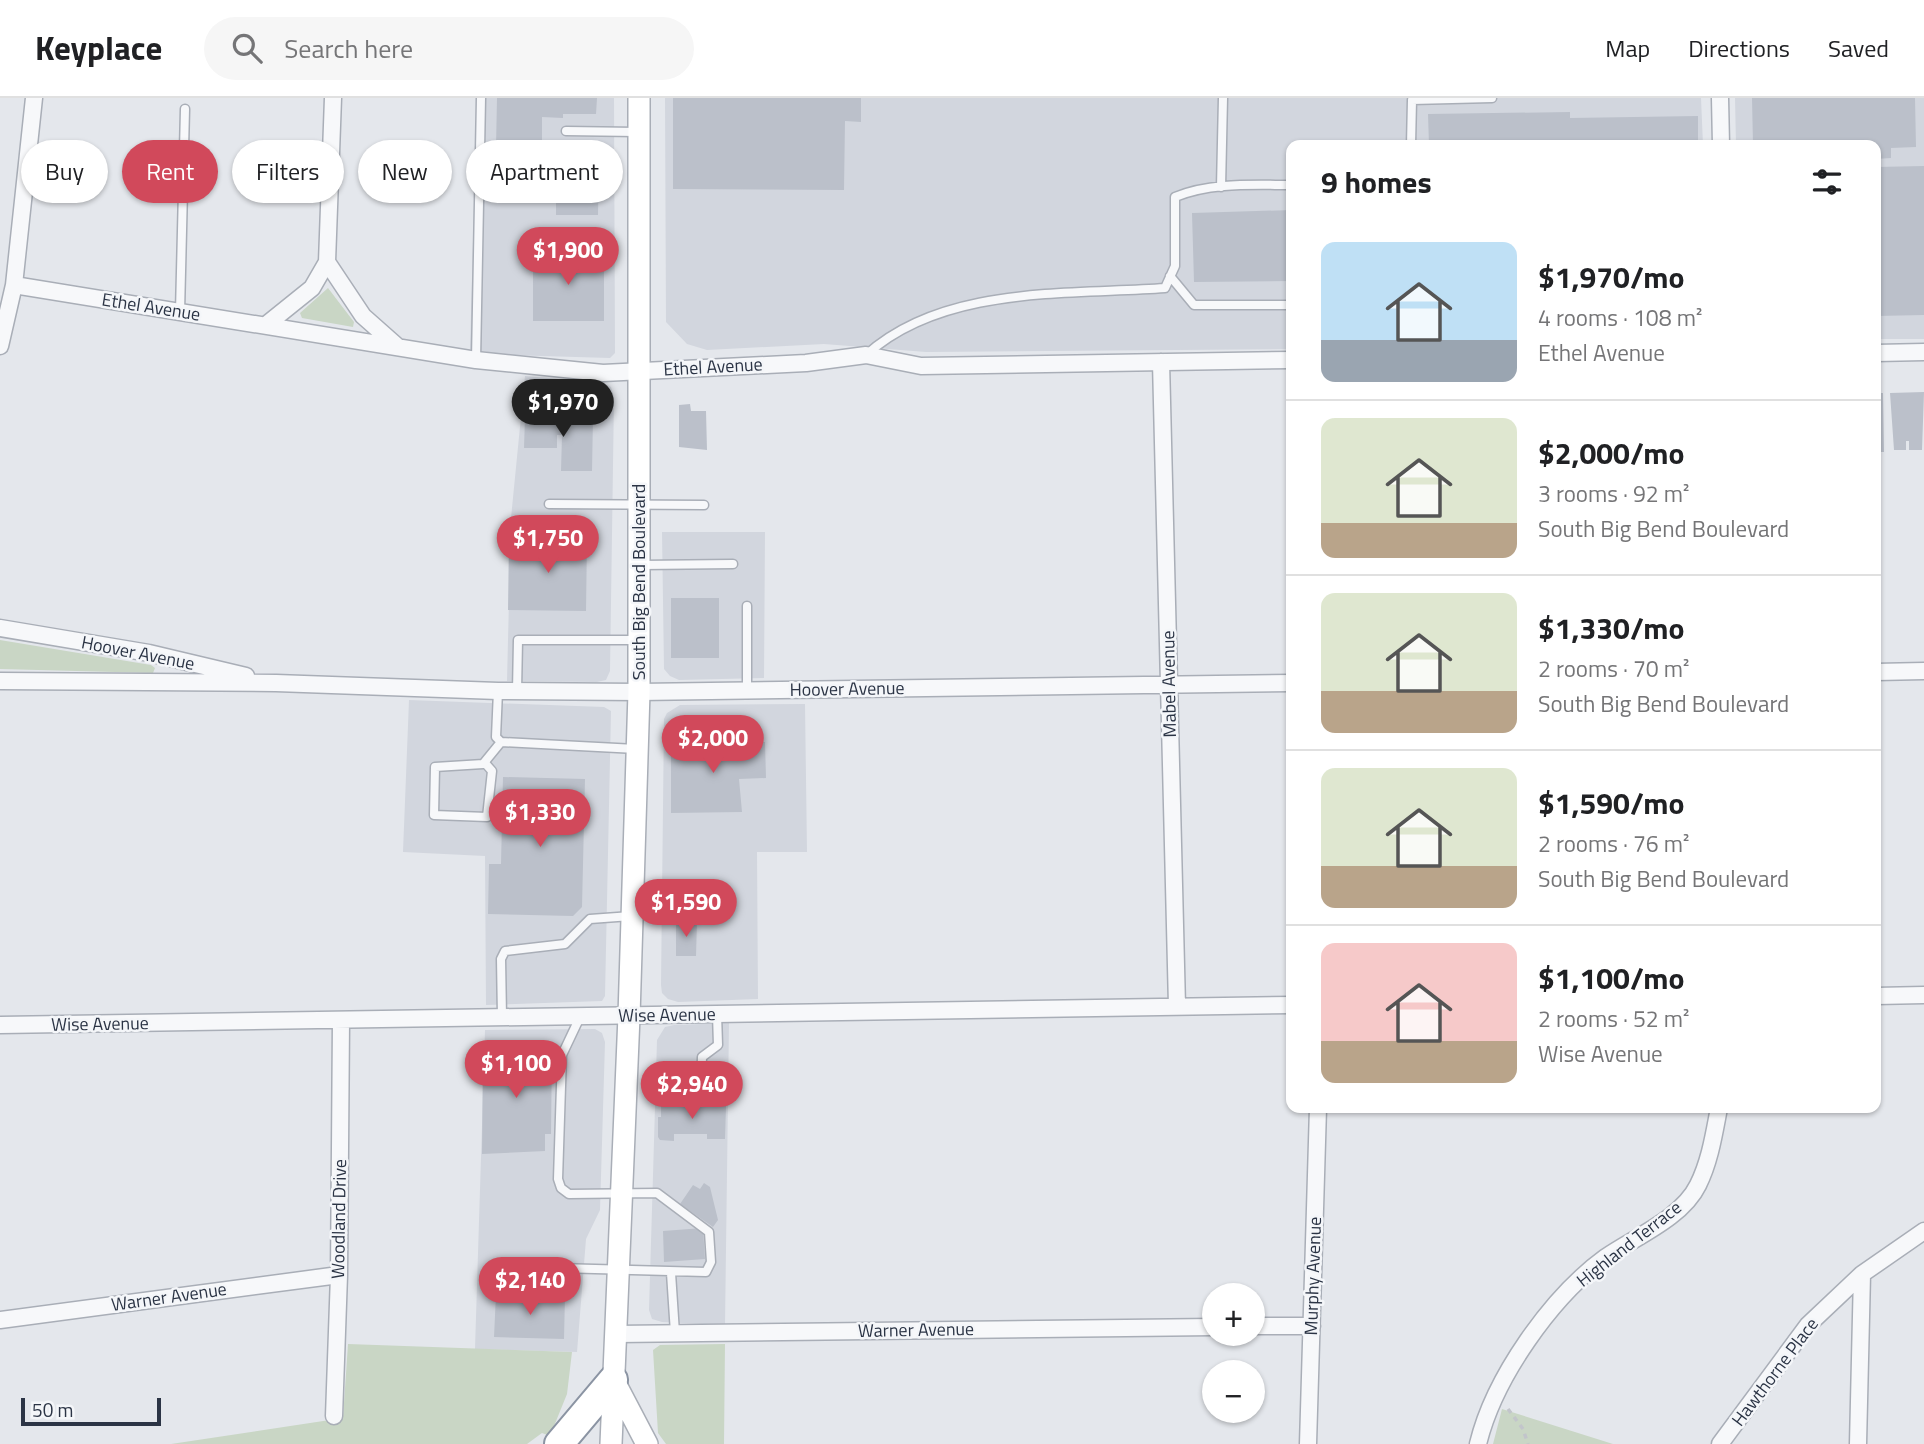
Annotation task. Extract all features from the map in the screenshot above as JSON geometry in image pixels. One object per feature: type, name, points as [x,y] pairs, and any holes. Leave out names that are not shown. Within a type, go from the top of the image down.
[{"type":"highway","points":[[559,1444],[613,1380]]},
{"type":"main road","name":"South Big Bend Boulevard","points":[[611,1444],[620,1272],[639,692],[639,98]]},
{"type":"main road","points":[[613,1380],[647,1444]]},
{"type":"street","points":[[0,346],[14,285],[33,98]]},
{"type":"street","points":[[266,325],[312,288],[327,262],[333,98]]},
{"type":"street","points":[[1720,98],[1721,140]]},
{"type":"street","points":[[327,262],[363,316],[398,347]]},
{"type":"street","name":"Ethel Avenue","points":[[14,285],[476,360],[603,373],[806,363],[866,355],[921,366],[1286,360]]},
{"type":"street","points":[[1881,353],[1924,352]]},
{"type":"street","name":"Mabel Avenue","points":[[1161,362],[1177,1006]]},
{"type":"street","name":"Hoover Avenue","points":[[0,628],[149,653],[276,683]]},
{"type":"street","points":[[1881,672],[1924,671]]},
{"type":"street","name":"Hoover Avenue","points":[[0,681],[276,683],[498,691],[639,692],[1286,683]]},
{"type":"street","points":[[1881,996],[1924,995]]},
{"type":"street","name":"Wise Avenue","points":[[0,1025],[1286,1005]]},
{"type":"street","name":"Woodland Drive","points":[[334,1416],[339,1275],[341,1021]]},
{"type":"street","name":"Murphy Avenue","points":[[1308,1444],[1318,1113]]},
{"type":"street","name":"Highland Terrace","points":[[1478,1444],[1501,1385],[1543,1320],[1568,1291],[1604,1259],[1677,1210],[1698,1187],[1712,1147],[1718,1113]]},
{"type":"street","name":"Hawthorne Place","points":[[1720,1444],[1808,1325],[1862,1274],[1924,1231]]},
{"type":"street","points":[[1858,1444],[1862,1274]]},
{"type":"street","name":"Warner Avenue","points":[[0,1320],[339,1275]]},
{"type":"street","points":[[1265,1326],[1312,1326]]},
{"type":"street","name":"Warner Avenue","points":[[617,1334],[1202,1327]]},
{"type":"lane","points":[[476,360],[481,98]]},
{"type":"lane","points":[[1221,187],[1223,98]]},
{"type":"lane","points":[[1411,140],[1412,100],[1492,98]]},
{"type":"lane","points":[[180,312],[185,109]]},
{"type":"lane","points":[[566,131],[639,132]]},
{"type":"lane","points":[[866,355],[904,330],[953,309],[999,299],[1165,289],[1175,266],[1175,197],[1193,190],[1221,187],[1286,185]]},
{"type":"lane","points":[[1170,276],[1194,305],[1286,305]]},
{"type":"lane","points":[[549,504],[704,505]]},
{"type":"lane","points":[[639,565],[733,564]]},
{"type":"lane","points":[[747,606],[747,691]]},
{"type":"lane","points":[[517,691],[518,640],[639,640]]},
{"type":"lane","points":[[498,691],[496,737],[501,742],[636,749]]},
{"type":"lane","points":[[485,763],[492,771],[487,817],[434,815],[435,766],[485,763],[501,742]]},
{"type":"lane","points":[[502,1017],[501,959],[505,951],[565,944],[590,919],[632,916]]},
{"type":"lane","points":[[701,1088],[702,1056],[718,1045],[717,1014]]},
{"type":"lane","points":[[521,1267],[671,1273],[706,1272],[711,1262],[709,1231],[657,1193],[569,1194],[561,1188],[558,1179],[562,1055],[580,1017]]},
{"type":"lane","points":[[671,1273],[675,1333]]},
{"type":"path","points":[[1505,1405],[1517,1419],[1528,1444]]},
{"type":"shaded area","points":[[477,98],[614,98],[614,140],[476,140]]},
{"type":"shaded area","points":[[665,98],[1701,98],[1703,140],[1286,140],[1286,349],[926,352],[824,344],[707,350],[687,344],[666,322]]},
{"type":"shaded area","points":[[1735,98],[1924,98],[1924,339],[1881,339],[1881,140],[1736,140]]},
{"type":"shaded area","points":[[474,203],[614,203],[615,353],[610,358],[506,355],[470,349]]},
{"type":"shaded area","points":[[525,376],[604,383],[611,387],[614,397],[610,671],[606,680],[507,681],[511,518]]},
{"type":"shaded area","points":[[662,532],[765,532],[764,678],[679,680],[664,669]]},
{"type":"shaded area","points":[[409,700],[604,707],[611,711],[605,996],[602,1001],[486,1005],[485,856],[403,852]]},
{"type":"shaded area","points":[[805,704],[807,852],[757,852],[758,999],[678,1002],[668,999],[662,993],[661,985],[664,719],[667,713],[680,705]]},
{"type":"shaded area","points":[[729,1023],[725,1325],[662,1322],[652,1319],[649,1310],[657,1040],[665,1027]]},
{"type":"shaded area","points":[[595,1029],[602,1033],[605,1042],[600,1210],[586,1239],[577,1352],[475,1349],[485,1030]]},
{"type":"green space","points":[[328,288],[354,322],[353,327],[302,318],[300,313]]},
{"type":"green space","points":[[0,640],[151,665],[155,668],[153,673],[0,669]]},
{"type":"green space","points":[[348,1344],[572,1352],[567,1394],[550,1436],[542,1433],[527,1444],[171,1444],[343,1418]]},
{"type":"green space","points":[[725,1344],[724,1444],[666,1444],[658,1433],[653,1350],[660,1345]]},
{"type":"green space","points":[[1502,1409],[1613,1444],[1493,1444]]},
{"type":"building","points":[[497,98],[597,98],[596,114],[563,114],[563,118],[542,117],[542,140],[496,140]]},
{"type":"building","points":[[673,98],[861,98],[861,122],[845,121],[844,190],[673,189]]},
{"type":"building","points":[[1752,98],[1915,98],[1916,147],[1891,148],[1891,158],[1881,159],[1881,140],[1753,140]]},
{"type":"building","points":[[1570,112],[1570,118],[1698,116],[1698,140],[1429,140],[1428,114]]},
{"type":"building","points":[[1924,166],[1924,315],[1881,316],[1881,167]]},
{"type":"building","points":[[556,203],[598,203],[598,215],[556,215]]},
{"type":"building","points":[[1286,210],[1286,281],[1194,282],[1192,213]]},
{"type":"building","points":[[533,253],[604,254],[604,321],[533,321]]},
{"type":"building","points":[[1924,392],[1922,450],[1909,450],[1909,441],[1906,441],[1906,450],[1894,450],[1890,393]]},
{"type":"building","points":[[1881,393],[1883,393],[1884,452],[1881,452]]},
{"type":"building","points":[[690,404],[691,411],[706,411],[707,450],[679,447],[679,405]]},
{"type":"building","points":[[525,417],[593,417],[592,471],[561,471],[562,435],[557,435],[557,448],[524,448]]},
{"type":"building","points":[[509,538],[587,539],[586,611],[508,610]]},
{"type":"building","points":[[671,598],[719,598],[719,658],[671,658]]},
{"type":"building","points":[[765,742],[766,778],[739,779],[742,812],[671,813],[671,745]]},
{"type":"building","points":[[503,777],[585,779],[582,907],[573,916],[488,914],[489,864],[501,864]]},
{"type":"building","points":[[676,922],[697,922],[696,956],[676,956]]},
{"type":"building","points":[[483,1049],[552,1049],[551,1134],[545,1134],[545,1151],[482,1154]]},
{"type":"building","points":[[661,1105],[726,1106],[725,1139],[707,1139],[707,1134],[674,1134],[674,1141],[660,1140],[658,1117],[661,1117]]},
{"type":"building","points":[[704,1183],[710,1187],[718,1220],[713,1227],[680,1204],[693,1185],[700,1189]]},
{"type":"building","points":[[703,1228],[705,1259],[664,1262],[663,1231]]},
{"type":"building","points":[[496,1294],[565,1296],[564,1339],[494,1337]]}]
